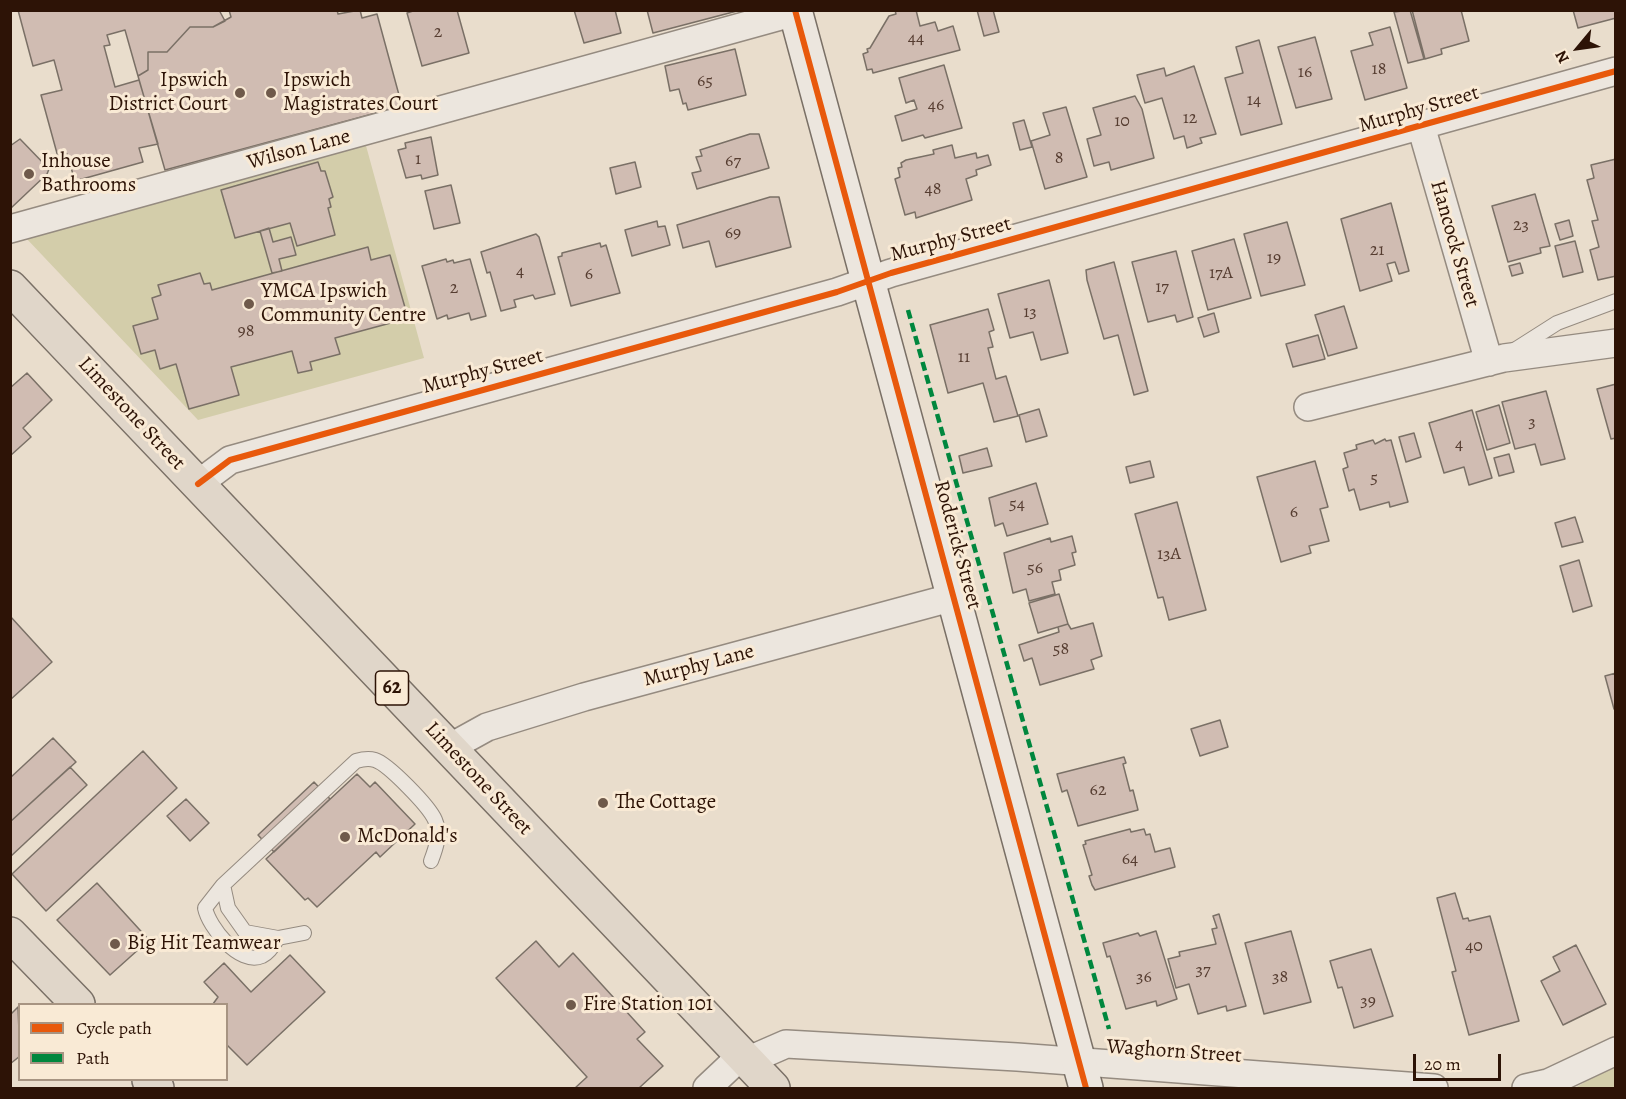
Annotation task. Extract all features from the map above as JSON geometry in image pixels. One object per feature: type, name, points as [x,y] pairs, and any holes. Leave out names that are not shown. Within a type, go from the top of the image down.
[{"type":"main road","name":"Limestone Street","points":[[10,287],[773,1089]]},
{"type":"main road","points":[[10,934],[76,1003]]},
{"type":"street","name":"Wilson Lane","points":[[10,229],[795,11]]},
{"type":"street","name":"Roderick Street","points":[[795,11],[1082,1075]]},
{"type":"street","name":"Murphy Street","points":[[198,484],[230,460],[1616,71]]},
{"type":"street","name":"Hancock Street","points":[[1421,126],[1496,360]]},
{"type":"street","points":[[1308,407],[1496,360],[1616,343]]},
{"type":"street","name":"Murphy Lane","points":[[449,748],[487,727],[584,697],[954,597]]},
{"type":"street","name":"Waghorn Street","points":[[708,1089],[745,1058],[786,1044],[1082,1075],[1434,1089]]},
{"type":"street","points":[[1526,1089],[1548,1083],[1616,1051]]},
{"type":"lane","points":[[1496,360],[1557,322],[1616,301]]},
{"type":"lane","points":[[278,938],[270,950],[261,957],[249,957],[237,952],[207,917],[205,908],[223,885],[348,766],[365,758],[385,765],[435,820],[438,834],[430,861]]},
{"type":"lane","points":[[223,885],[228,908],[245,932],[278,938],[304,933]]},
{"type":"shaded area","name":"YMCA Ipswich Community Centre","points":[[365,142],[424,358],[198,420],[26,238]]},
{"type":"shaded area","points":[[1615,1064],[1615,1088],[1575,1088]]},
{"type":"building","points":[[18,10],[219,10],[225,21],[213,27],[190,27],[167,52],[148,52],[148,70],[138,76],[125,30],[107,35],[110,45],[104,46],[115,87],[139,80],[158,144],[139,148],[143,162],[75,181],[67,154],[58,157],[41,95],[62,90],[54,60],[33,66]]},
{"type":"building","name":"Ipswich Magistrates Court","points":[[229,10],[337,10],[338,14],[360,10],[362,18],[377,14],[402,106],[165,170],[138,76],[148,70],[148,52],[167,52],[190,27],[213,27],[231,17]]},
{"type":"building","points":[[416,10],[457,10],[469,53],[422,66],[407,13]]},
{"type":"building","points":[[574,10],[615,10],[621,33],[584,43]]},
{"type":"building","points":[[647,10],[737,10],[737,11],[653,33]]},
{"type":"building","points":[[895,10],[916,10],[920,26],[935,22],[938,31],[953,26],[960,50],[873,73],[872,69],[867,70],[863,54],[868,52],[867,49],[870,48],[889,16],[896,14]]},
{"type":"building","points":[[977,10],[993,10],[999,32],[984,36]]},
{"type":"building","points":[[1410,10],[1424,59],[1408,63],[1394,12]]},
{"type":"building","points":[[1412,10],[1461,10],[1469,41],[1441,49],[1442,54],[1425,59]]},
{"type":"building","points":[[1573,10],[1616,10],[1616,18],[1578,28]]},
{"type":"building","points":[[1390,27],[1407,88],[1365,100],[1351,51],[1373,45],[1369,33]]},
{"type":"building","points":[[1315,37],[1332,99],[1296,108],[1278,47]]},
{"type":"building","points":[[1259,40],[1282,124],[1241,135],[1225,78],[1243,73],[1236,47]]},
{"type":"building","points":[[735,49],[746,95],[688,110],[686,103],[683,104],[679,89],[670,91],[665,66]]},
{"type":"building","points":[[944,65],[962,128],[925,138],[923,135],[902,141],[895,116],[917,109],[914,100],[906,103],[899,78]]},
{"type":"building","points":[[1194,66],[1216,134],[1200,138],[1202,143],[1187,148],[1184,136],[1174,139],[1162,98],[1145,103],[1137,75],[1164,68],[1166,76]]},
{"type":"building","points":[[1135,96],[1142,109],[1154,158],[1111,170],[1109,162],[1094,166],[1087,139],[1101,135],[1093,108]]},
{"type":"building","points":[[1066,107],[1087,177],[1045,189],[1031,141],[1050,135],[1043,113]]},
{"type":"building","points":[[1024,120],[1032,147],[1020,150],[1013,123]]},
{"type":"building","points":[[750,134],[759,134],[769,168],[697,189],[692,173],[701,171],[696,157],[702,156],[700,150]]},
{"type":"building","points":[[431,137],[438,175],[422,179],[421,175],[406,178],[398,150],[406,148],[405,143]]},
{"type":"building","name":"Inhouse Bathrooms","points":[[20,139],[49,169],[47,174],[10,209],[10,146]]},
{"type":"building","points":[[952,145],[955,158],[976,153],[977,158],[988,155],[991,165],[976,170],[977,175],[966,179],[972,200],[916,218],[915,212],[905,215],[895,179],[900,177],[898,168],[902,167],[901,163],[934,154],[933,150]]},
{"type":"building","points":[[1616,159],[1616,276],[1598,280],[1590,250],[1599,247],[1592,221],[1598,220],[1587,180],[1594,178],[1591,165]]},
{"type":"building","points":[[318,162],[321,171],[325,171],[333,197],[329,199],[331,207],[328,208],[335,235],[297,246],[290,223],[235,238],[221,190]]},
{"type":"building","points":[[635,162],[641,187],[616,194],[610,168]]},
{"type":"building","points":[[451,185],[460,223],[434,229],[425,191]]},
{"type":"building","points":[[1535,194],[1550,246],[1540,248],[1541,253],[1508,262],[1492,206]]},
{"type":"building","points":[[770,197],[779,197],[791,247],[716,267],[709,241],[683,248],[677,225]]},
{"type":"building","points":[[1391,203],[1409,271],[1399,274],[1395,262],[1387,264],[1392,281],[1360,291],[1341,219]]},
{"type":"building","points":[[1569,220],[1573,236],[1560,240],[1555,224]]},
{"type":"building","points":[[657,221],[658,227],[665,226],[670,245],[632,256],[625,230]]},
{"type":"building","points":[[1287,222],[1305,285],[1261,296],[1244,234]]},
{"type":"building","points":[[269,228],[273,242],[291,237],[296,255],[279,259],[282,271],[272,273],[260,231]]},
{"type":"building","points":[[536,234],[539,237],[555,294],[535,299],[533,295],[514,300],[516,307],[501,311],[490,272],[487,273],[481,252]]},
{"type":"building","points":[[1234,239],[1251,298],[1208,310],[1192,251]]},
{"type":"building","points":[[1575,241],[1583,272],[1563,277],[1555,246]]},
{"type":"building","points":[[600,243],[601,247],[606,245],[620,293],[571,306],[558,257],[562,256],[562,253]]},
{"type":"building","points":[[368,247],[371,260],[390,255],[406,311],[396,314],[398,321],[335,338],[340,354],[310,362],[312,370],[298,373],[292,351],[231,367],[239,395],[189,409],[176,364],[160,369],[155,350],[141,354],[133,326],[158,319],[152,298],[161,295],[158,285],[200,273],[204,284],[210,283],[212,290]]},
{"type":"building","points":[[1176,251],[1193,317],[1177,322],[1175,315],[1148,322],[1132,262]]},
{"type":"building","points":[[446,259],[447,262],[453,260],[454,263],[470,259],[486,316],[471,320],[469,313],[448,319],[447,315],[437,319],[422,266]]},
{"type":"building","points":[[1114,262],[1148,391],[1134,395],[1118,335],[1104,339],[1087,280],[1086,270]]},
{"type":"building","points":[[1520,263],[1523,273],[1512,276],[1509,266]]},
{"type":"building","points":[[1049,280],[1068,353],[1041,360],[1033,332],[1010,338],[998,294]]},
{"type":"building","points":[[1344,306],[1357,348],[1328,356],[1315,315]]},
{"type":"building","points":[[988,309],[994,330],[989,332],[993,347],[988,348],[996,379],[1006,376],[1018,416],[994,422],[983,383],[948,393],[930,325]]},
{"type":"building","points":[[1214,313],[1219,332],[1204,337],[1198,318]]},
{"type":"building","points":[[1318,335],[1325,359],[1293,367],[1286,344]]},
{"type":"building","points":[[27,373],[52,400],[23,428],[31,437],[10,456],[10,388]]},
{"type":"building","points":[[1616,384],[1616,438],[1611,439],[1597,389]]},
{"type":"building","points":[[1546,391],[1565,459],[1541,465],[1535,444],[1515,449],[1502,402]]},
{"type":"building","points":[[1499,405],[1510,443],[1487,450],[1476,412]]},
{"type":"building","points":[[1039,409],[1047,436],[1026,442],[1019,415]]},
{"type":"building","points":[[1472,410],[1492,478],[1469,485],[1464,467],[1444,473],[1429,423]]},
{"type":"building","points":[[1414,433],[1421,457],[1406,462],[1399,437]]},
{"type":"building","points":[[1385,439],[1386,441],[1391,440],[1408,502],[1390,507],[1389,502],[1360,510],[1354,489],[1349,491],[1343,469],[1348,467],[1344,453],[1357,449],[1356,445],[1373,440],[1375,444]]},
{"type":"building","points":[[987,448],[992,466],[963,473],[959,456]]},
{"type":"building","points":[[1509,454],[1514,472],[1499,476],[1494,458]]},
{"type":"building","points":[[1150,461],[1154,477],[1130,483],[1126,467]]},
{"type":"building","points":[[1315,461],[1328,507],[1320,509],[1329,541],[1309,546],[1311,553],[1281,562],[1257,477]]},
{"type":"building","points":[[1036,483],[1048,524],[1007,536],[1003,523],[995,526],[989,498]]},
{"type":"building","points":[[1177,502],[1206,610],[1169,620],[1163,597],[1158,598],[1135,514]]},
{"type":"building","points":[[1575,517],[1583,542],[1562,547],[1555,523]]},
{"type":"building","points":[[1072,536],[1076,552],[1072,553],[1075,565],[1059,570],[1061,580],[1052,582],[1055,594],[1029,601],[1026,589],[1013,593],[1004,553],[1050,538],[1051,542]]},
{"type":"building","points":[[1579,560],[1592,606],[1573,612],[1560,566]]},
{"type":"building","points":[[1059,594],[1068,624],[1038,633],[1029,603]]},
{"type":"building","points":[[10,616],[52,662],[10,700]]},
{"type":"building","points":[[1093,623],[1102,656],[1091,660],[1094,669],[1040,685],[1032,658],[1024,661],[1019,645],[1059,632],[1058,627],[1068,624],[1071,629]]},
{"type":"building","points":[[1616,673],[1616,709],[1614,709],[1605,676]]},
{"type":"building","points":[[1220,720],[1228,747],[1200,756],[1191,729]]},
{"type":"building","points":[[53,738],[76,762],[10,822],[10,778]]},
{"type":"building","points":[[143,751],[177,788],[46,911],[12,874]]},
{"type":"building","points":[[1124,757],[1126,763],[1123,764],[1130,791],[1133,790],[1138,810],[1078,826],[1067,790],[1062,792],[1057,774]]},
{"type":"building","points":[[70,767],[87,785],[10,857],[10,822]]},
{"type":"building","name":"McDonald's","points":[[357,774],[370,787],[375,782],[415,824],[380,857],[376,852],[317,907],[308,898],[305,900],[266,859]]},
{"type":"building","points":[[314,782],[330,799],[274,852],[258,835]]},
{"type":"building","points":[[186,799],[209,823],[190,841],[167,816]]},
{"type":"building","points":[[1130,829],[1131,832],[1144,829],[1146,835],[1150,834],[1155,852],[1170,848],[1175,867],[1095,890],[1089,876],[1092,875],[1083,845],[1086,844],[1085,841]]},
{"type":"building","points":[[97,883],[149,940],[110,975],[57,920]]},
{"type":"building","points":[[1455,893],[1463,919],[1468,918],[1469,921],[1490,916],[1519,1021],[1469,1035],[1452,972],[1456,971],[1437,898]]},
{"type":"building","points":[[1219,914],[1246,1006],[1227,1011],[1226,1006],[1198,1014],[1189,984],[1176,988],[1168,959],[1180,956],[1179,952],[1216,944],[1212,929],[1217,928],[1213,916]]},
{"type":"building","points":[[1156,931],[1177,999],[1157,1006],[1156,1001],[1126,1009],[1110,956],[1107,957],[1103,943],[1138,933],[1140,936]]},
{"type":"building","points":[[1291,931],[1311,1002],[1264,1014],[1245,943]]},
{"type":"building","name":"Fire Station 101","points":[[536,941],[559,967],[573,953],[645,1032],[637,1039],[663,1066],[639,1088],[575,1088],[587,1077],[496,978]]},
{"type":"building","points":[[1576,945],[1606,1004],[1563,1025],[1541,981],[1560,971],[1553,957]]},
{"type":"building","points":[[1371,949],[1393,1016],[1354,1028],[1342,987],[1338,988],[1330,961]]},
{"type":"building","points":[[290,955],[325,992],[247,1065],[228,1046],[228,1003],[214,1003],[218,997],[204,982],[224,963],[251,992]]},
{"type":"building","points":[[18,1007],[18,1058],[10,1064],[10,1015]]},
{"type":"marked path","points":[[908,310],[1109,1029]]},
{"type":"cycle path","points":[[795,10],[1086,1088]]},
{"type":"cycle path","points":[[198,484],[230,460],[837,292],[891,273],[1616,71]]},
{"type":"place","name":"Ipswich District Court","points":[[240,93]]},
{"type":"place","name":"Ipswich Magistrates Court","points":[[271,93]]},
{"type":"place","name":"Inhouse Bathrooms","points":[[29,174]]},
{"type":"place","name":"YMCA Ipswich Community Centre","points":[[249,304]]},
{"type":"place","name":"The Cottage","points":[[603,803]]},
{"type":"place","name":"McDonald's","points":[[345,837]]},
{"type":"place","name":"Big Hit Teamwear","points":[[115,944]]},
{"type":"place","name":"Fire Station 101","points":[[571,1005]]}]
